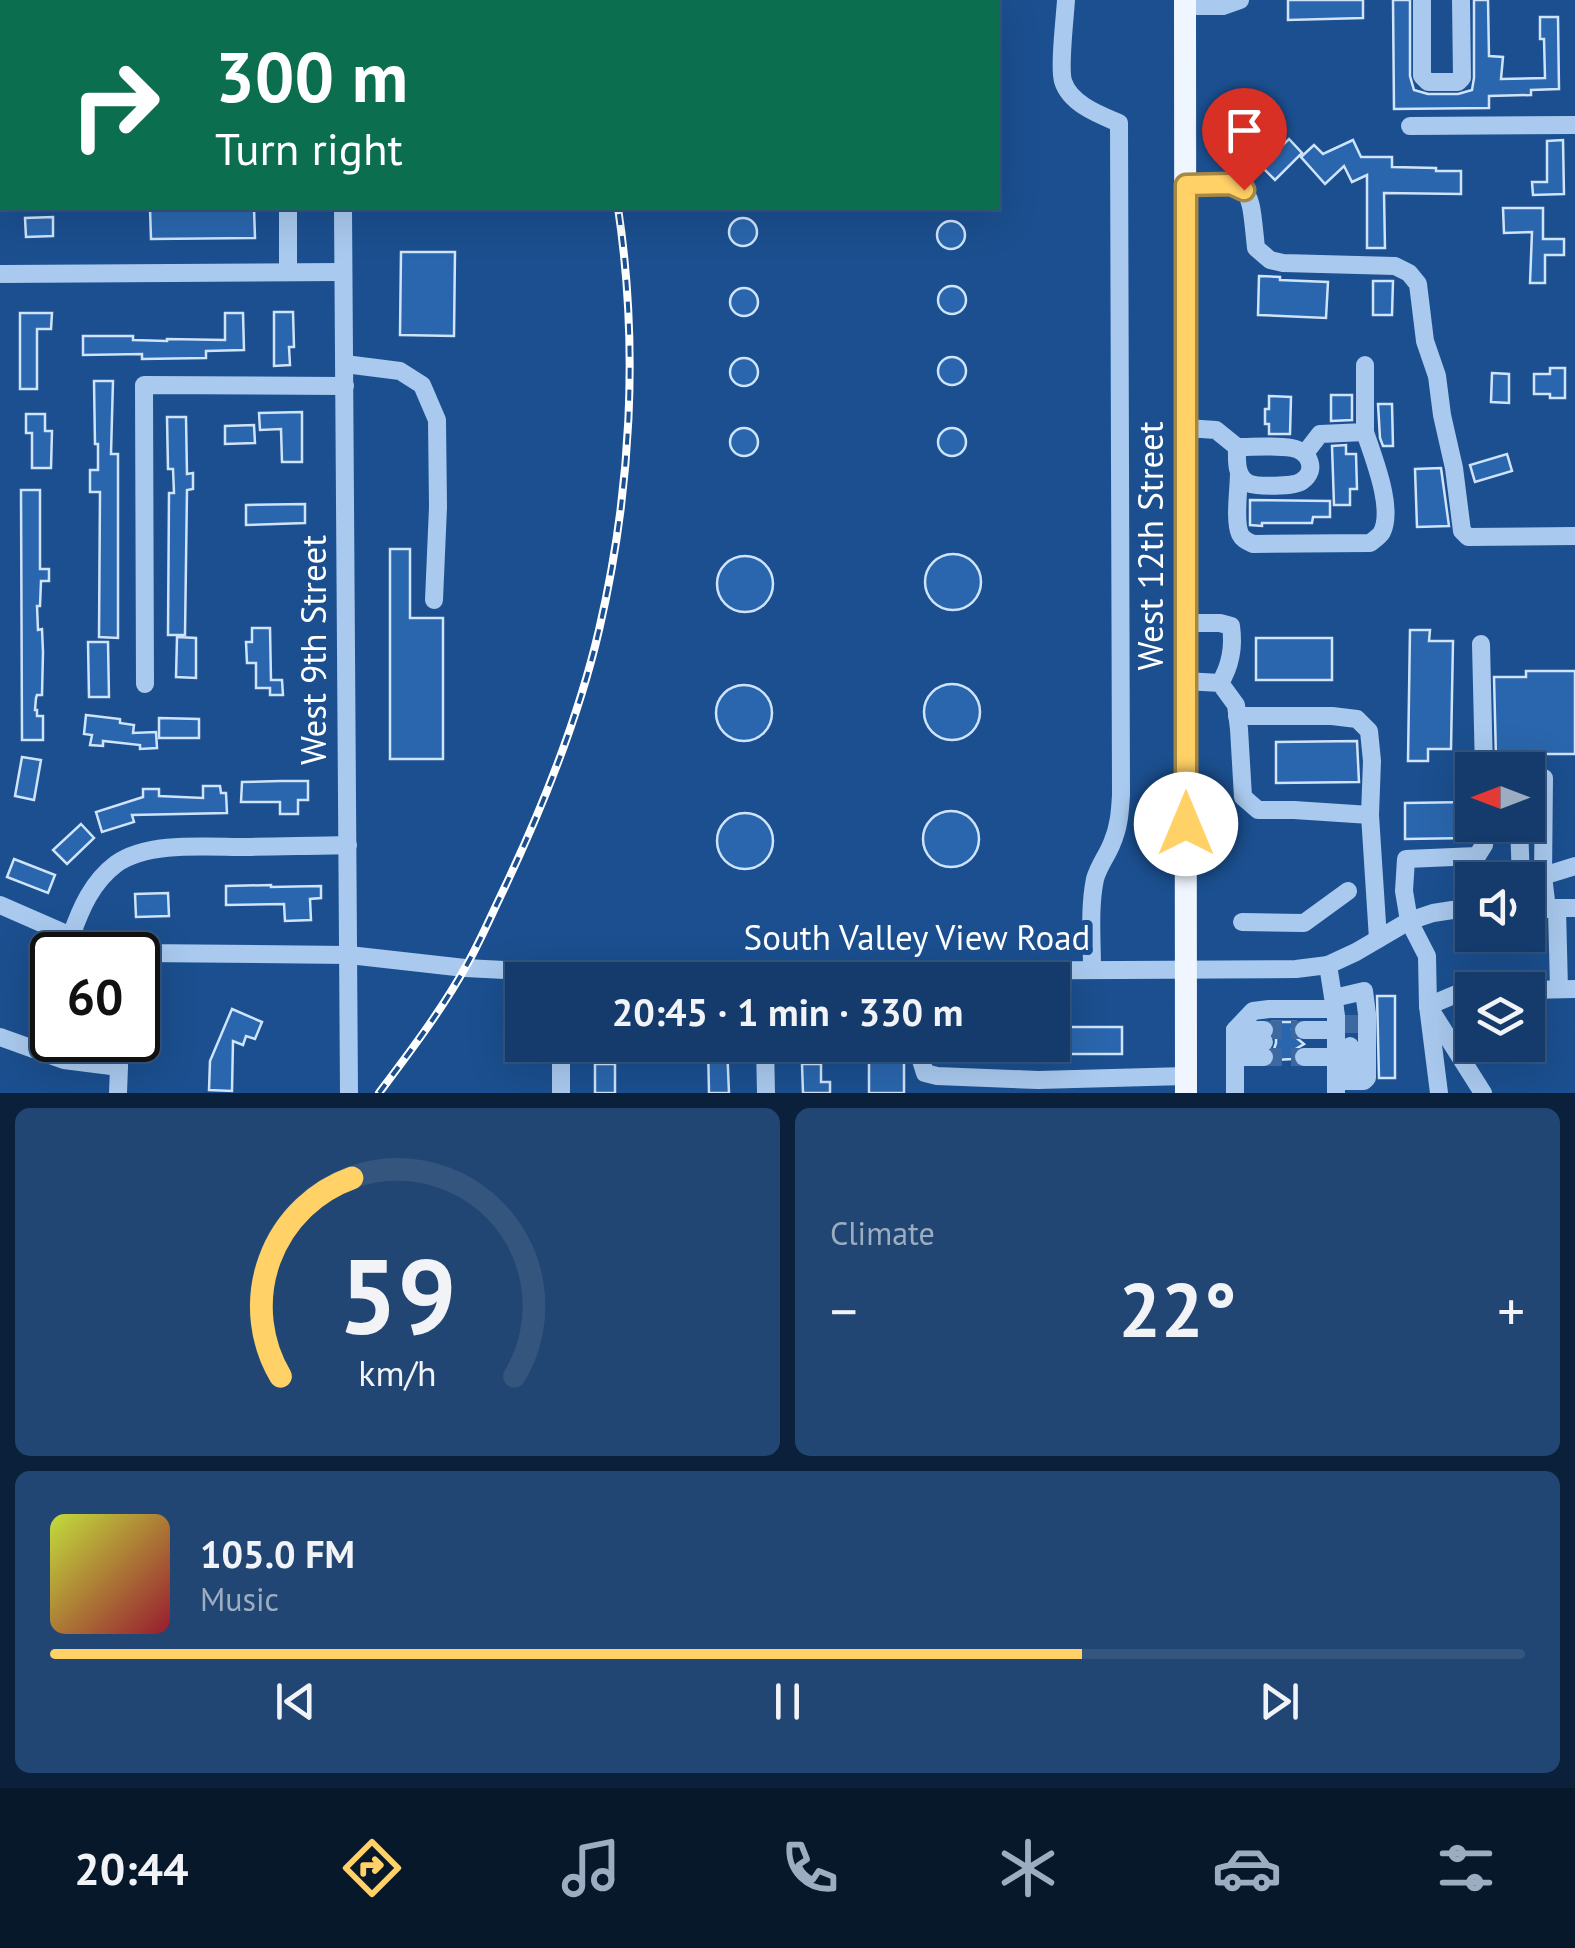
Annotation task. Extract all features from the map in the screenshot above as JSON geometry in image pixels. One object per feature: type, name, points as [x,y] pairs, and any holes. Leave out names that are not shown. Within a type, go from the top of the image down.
[{"type":"main road","name":"West 12th Street","points":[[1186,3],[1186,1085]]},
{"type":"street","points":[[1066,0],[1062,78],[1078,101],[1120,123],[1120,818],[1096,878],[1092,900],[1092,969]]},
{"type":"street","points":[[1186,3],[1223,6],[1240,0]]},
{"type":"street","points":[[1422,0],[1422,76],[1428,82],[1458,82],[1462,78],[1461,0]]},
{"type":"street","points":[[1410,126],[1575,125]]},
{"type":"street","points":[[1186,185],[1231,184],[1244,190],[1251,197],[1256,248],[1270,260],[1283,264],[1395,266],[1409,273],[1418,284],[1425,341],[1437,376],[1462,531],[1468,537],[1575,536]]},
{"type":"street","points":[[288,210],[288,272]]},
{"type":"street","name":"West 9th Street","points":[[343,210],[348,1093]]},
{"type":"street","points":[[0,274],[343,272]]},
{"type":"street","points":[[345,364],[400,371],[422,384],[437,420],[434,600]]},
{"type":"street","points":[[1236,447],[1238,523],[1246,541],[1370,543],[1384,528],[1385,509],[1384,489],[1365,432],[1365,365]]},
{"type":"street","points":[[145,684],[144,384],[345,386]]},
{"type":"street","points":[[1186,428],[1216,430],[1236,447],[1293,448],[1306,452],[1310,458],[1309,471],[1296,484],[1261,486],[1247,482],[1239,473]]},
{"type":"street","points":[[1306,452],[1320,434],[1365,432]]},
{"type":"street","points":[[1186,623],[1232,626],[1230,668],[1220,683]]},
{"type":"street","points":[[1481,644],[1484,752]]},
{"type":"street","points":[[1186,681],[1220,683]]},
{"type":"street","points":[[1220,683],[1236,705],[1243,798],[1258,810],[1370,814]]},
{"type":"street","points":[[1238,716],[1332,716],[1357,719],[1369,731],[1371,856],[1378,939]]},
{"type":"street","points":[[1439,1093],[1428,1006],[1427,956],[1409,921],[1404,891],[1406,858],[1476,856],[1484,842]]},
{"type":"street","points":[[73,932],[95,884],[119,862],[134,856],[166,848],[348,846]]},
{"type":"street","points":[[1545,876],[1575,866]]},
{"type":"street","points":[[1545,878],[1560,909],[1567,989]]},
{"type":"street","points":[[1242,922],[1304,923],[1348,891]]},
{"type":"street","name":"South Valley View Road","points":[[0,905],[62,932]]},
{"type":"street","name":"South Valley View Road","points":[[1070,970],[1296,969],[1328,965],[1409,921],[1455,909]]},
{"type":"street","name":"South Valley View Road","points":[[160,954],[349,955],[505,971]]},
{"type":"street","points":[[1328,965],[1368,1014],[1367,1078],[1341,1085],[1340,1044],[1352,999]]},
{"type":"street","points":[[1428,1006],[1455,995]]},
{"type":"street","points":[[1236,1093],[1236,1043],[1253,1011],[1352,999]]},
{"type":"street","points":[[1428,1006],[1483,1093]]},
{"type":"street","points":[[0,1038],[64,1060],[119,1066]]},
{"type":"street","points":[[1236,1043],[1264,1043],[1236,1043]]},
{"type":"street","points":[[1340,1044],[1304,1043],[1340,1044]]},
{"type":"street","points":[[118,1093],[119,1062]]},
{"type":"street","points":[[561,1062],[561,1093]]},
{"type":"street","points":[[766,1062],[766,1093]]},
{"type":"street","points":[[922,1062],[926,1073],[937,1076],[1186,1085]]},
{"type":"building","points":[[1288,0],[1363,0],[1363,18],[1288,20]]},
{"type":"building","points":[[1393,0],[1410,0],[1410,76],[1414,90],[1458,94],[1472,90],[1474,0],[1488,0],[1489,56],[1503,57],[1501,79],[1545,78],[1540,17],[1558,17],[1559,89],[1531,90],[1531,95],[1489,96],[1489,108],[1394,109]]},
{"type":"building","points":[[1241,127],[1261,128],[1258,168],[1238,167]]},
{"type":"building","points":[[1289,139],[1302,153],[1275,180],[1261,166]]},
{"type":"building","points":[[1353,140],[1361,157],[1392,157],[1392,167],[1461,171],[1461,194],[1384,193],[1385,248],[1367,248],[1367,175],[1352,182],[1344,166],[1325,184],[1301,157],[1314,145],[1323,154]]},
{"type":"building","points":[[1563,140],[1564,194],[1533,195],[1532,182],[1547,182],[1547,141]]},
{"type":"building","points":[[1503,208],[1543,208],[1543,239],[1564,239],[1564,255],[1545,255],[1545,283],[1530,283],[1532,232],[1504,233]]},
{"type":"building","points":[[150,210],[254,210],[255,238],[151,239]]},
{"type":"building","points":[[53,217],[53,236],[26,237],[25,218]]},
{"type":"building","points":[[743,218],[753,222],[757,232],[753,242],[743,246],[733,242],[729,232],[733,222]]},
{"type":"building","points":[[951,221],[961,225],[965,235],[961,245],[951,249],[941,245],[937,235],[941,225]]},
{"type":"building","points":[[401,252],[455,252],[454,336],[400,335]]},
{"type":"building","points":[[1259,276],[1328,282],[1326,318],[1258,315]]},
{"type":"building","points":[[1373,281],[1393,281],[1392,315],[1373,315]]},
{"type":"building","points":[[952,286],[962,290],[966,300],[962,310],[952,314],[942,310],[938,300],[942,290]]},
{"type":"building","points":[[744,288],[754,292],[758,302],[754,312],[744,316],[734,312],[730,302],[734,292]]},
{"type":"building","points":[[274,312],[293,312],[290,365],[274,366]]},
{"type":"building","points":[[20,313],[52,313],[51,329],[37,329],[37,389],[20,389]]},
{"type":"building","points":[[225,313],[243,313],[244,350],[206,351],[206,358],[83,355],[83,336],[225,340]]},
{"type":"building","points":[[952,357],[962,361],[966,371],[962,381],[952,385],[942,381],[938,371],[942,361]]},
{"type":"building","points":[[744,358],[754,362],[758,372],[754,382],[744,386],[734,382],[730,372],[734,362]]},
{"type":"building","points":[[1550,368],[1565,368],[1565,398],[1534,394],[1534,374],[1550,374]]},
{"type":"building","points":[[1492,373],[1509,374],[1509,403],[1491,402]]},
{"type":"building","points":[[94,381],[113,381],[111,454],[118,454],[118,638],[99,637],[100,492],[90,492],[90,470],[98,470]]},
{"type":"building","points":[[1331,395],[1352,395],[1352,420],[1331,421]]},
{"type":"building","points":[[1269,396],[1291,397],[1290,434],[1269,434],[1265,409],[1269,409]]},
{"type":"building","points":[[1378,404],[1392,404],[1393,446],[1383,446],[1380,438]]},
{"type":"building","points":[[302,412],[302,462],[282,462],[281,429],[260,430],[259,413]]},
{"type":"building","points":[[26,414],[45,414],[45,431],[52,431],[51,468],[32,468],[32,433],[26,433]]},
{"type":"building","points":[[167,417],[186,417],[187,474],[193,473],[193,489],[187,490],[185,635],[168,635],[169,493],[174,493],[173,469],[168,469]]},
{"type":"building","points":[[254,425],[255,443],[225,444],[225,426]]},
{"type":"building","points":[[744,428],[754,432],[758,442],[754,452],[744,456],[734,452],[730,442],[734,432]]},
{"type":"building","points":[[952,428],[962,432],[966,442],[962,452],[952,456],[942,452],[938,442],[942,432]]},
{"type":"building","points":[[1346,445],[1346,454],[1356,454],[1357,489],[1350,489],[1350,505],[1334,505],[1332,446]]},
{"type":"building","points":[[1507,454],[1512,471],[1475,482],[1470,465]]},
{"type":"building","points":[[1441,468],[1449,526],[1417,527],[1415,469]]},
{"type":"building","points":[[21,490],[40,490],[40,569],[49,569],[49,581],[41,581],[37,606],[43,652],[42,695],[37,695],[35,710],[37,716],[43,716],[43,740],[22,740]]},
{"type":"building","points":[[1250,500],[1330,501],[1330,517],[1313,517],[1312,523],[1250,525]]},
{"type":"building","points":[[305,504],[305,523],[246,525],[246,505]]},
{"type":"building","points":[[390,549],[410,549],[410,618],[443,618],[443,759],[390,759]]},
{"type":"building","points":[[953,554],[973,562],[981,582],[973,602],[953,610],[933,602],[925,582],[933,562]]},
{"type":"building","points":[[745,556],[765,564],[773,584],[765,604],[745,612],[725,604],[717,584],[725,564]]},
{"type":"building","points":[[252,628],[270,628],[271,680],[282,680],[283,695],[270,695],[270,688],[256,688],[256,663],[247,663],[246,642],[252,642]]},
{"type":"building","points":[[1410,630],[1430,630],[1429,641],[1453,641],[1451,749],[1428,749],[1428,761],[1408,761]]},
{"type":"building","points":[[177,637],[196,638],[196,678],[176,677]]},
{"type":"building","points":[[1256,638],[1332,638],[1332,680],[1256,680]]},
{"type":"building","points":[[88,642],[108,642],[109,697],[89,697]]},
{"type":"building","points":[[1526,671],[1575,671],[1575,754],[1496,752],[1494,677],[1526,677]]},
{"type":"building","points":[[952,684],[972,692],[980,712],[972,732],[952,740],[932,732],[924,712],[932,692]]},
{"type":"building","points":[[744,685],[764,693],[772,713],[764,733],[744,741],[724,733],[716,713],[724,693]]},
{"type":"building","points":[[86,715],[120,719],[120,723],[134,725],[133,733],[156,732],[157,748],[140,749],[140,745],[103,741],[103,746],[90,745],[92,735],[84,734]]},
{"type":"building","points":[[159,718],[199,719],[199,738],[159,738]]},
{"type":"building","points":[[1357,741],[1359,782],[1276,783],[1276,742]]},
{"type":"building","points":[[22,757],[41,760],[34,800],[15,796]]},
{"type":"building","points":[[308,781],[308,800],[298,800],[298,814],[280,814],[280,802],[241,802],[242,782]]},
{"type":"building","points":[[203,786],[220,786],[221,793],[226,793],[227,813],[132,815],[134,822],[102,832],[96,812],[143,797],[143,789],[159,789],[159,796],[203,798]]},
{"type":"building","points":[[1455,802],[1455,838],[1405,839],[1405,803]]},
{"type":"building","points":[[951,811],[971,819],[979,839],[971,859],[951,867],[931,859],[923,839],[931,819]]},
{"type":"building","points":[[745,813],[765,821],[773,841],[765,861],[745,869],[725,861],[717,841],[725,821]]},
{"type":"building","points":[[81,824],[94,838],[67,864],[53,850]]},
{"type":"building","points":[[14,859],[55,875],[48,893],[7,877]]},
{"type":"building","points":[[226,886],[321,886],[321,898],[310,899],[311,920],[285,921],[284,904],[226,905]]},
{"type":"building","points":[[168,893],[169,916],[136,917],[135,894]]},
{"type":"building","points":[[1377,996],[1395,996],[1395,1078],[1379,1078]]},
{"type":"building","points":[[232,1009],[262,1022],[255,1039],[246,1036],[243,1045],[233,1041],[232,1091],[209,1090],[210,1061]]},
{"type":"building","points":[[1273,1022],[1295,1022],[1293,1035],[1304,1044],[1294,1050],[1292,1059],[1276,1060]]},
{"type":"building","points":[[1070,1027],[1122,1027],[1122,1054],[1070,1054]]},
{"type":"building","points":[[708,1062],[728,1062],[729,1093],[709,1093]]},
{"type":"building","points":[[869,1062],[904,1062],[904,1093],[869,1093]]},
{"type":"building","points":[[595,1064],[615,1064],[615,1093],[595,1093]]},
{"type":"building","points":[[802,1064],[821,1064],[821,1082],[830,1082],[830,1093],[803,1093]]},
{"type":"tunnel","points":[[1350,1015],[1350,1046]]},
{"type":"tunnel","points":[[1264,1030],[1304,1030]]},
{"type":"tunnel","points":[[1264,1057],[1304,1057]]},
{"type":"railway","points":[[379,1093],[446,1000],[480,940],[545,797],[590,664],[610,578],[625,473],[630,366],[618,210]]},
{"type":"route","points":[[1186,824],[1186,185],[1231,184],[1244,190]]}]
